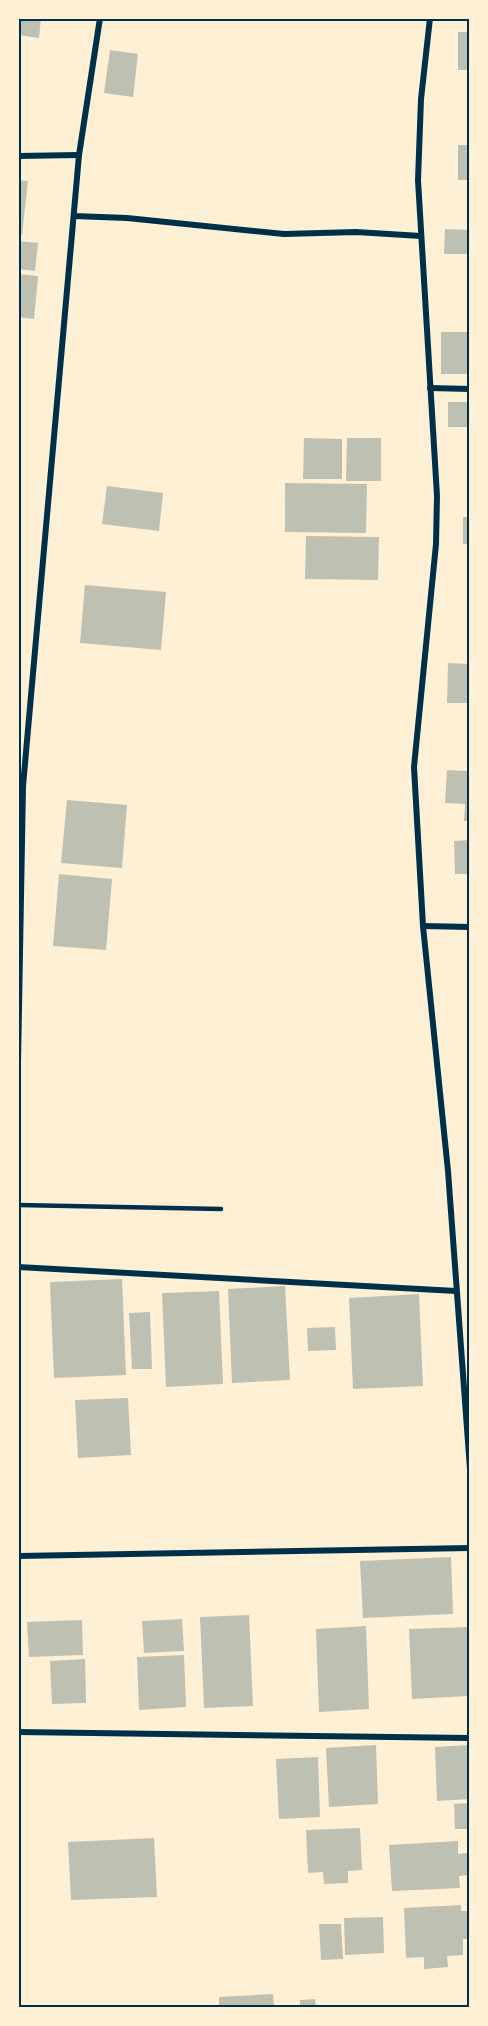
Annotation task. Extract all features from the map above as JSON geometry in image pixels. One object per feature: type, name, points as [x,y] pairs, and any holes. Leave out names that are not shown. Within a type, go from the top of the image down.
[{"type":"street","points":[[18,1063],[23,786],[79,155],[100,18]]},
{"type":"street","points":[[430,18],[421,99],[418,180],[437,496],[436,544],[414,767],[414,792],[423,926],[447,1159],[456,1291],[467,1385],[470,1469]]},
{"type":"street","points":[[18,156],[79,155]]},
{"type":"street","points":[[75,216],[127,218],[284,234],[356,232],[421,236]]},
{"type":"street","points":[[430,388],[470,389]]},
{"type":"street","points":[[423,926],[470,927]]},
{"type":"street","points":[[18,1267],[456,1291]]},
{"type":"street","points":[[18,1556],[470,1548]]},
{"type":"street","points":[[18,1732],[470,1738]]},
{"type":"lane","points":[[18,1204],[221,1209]]},
{"type":"building","points":[[18,18],[41,18],[39,38],[18,35]]},
{"type":"building","points":[[458,32],[470,32],[470,70],[458,70]]},
{"type":"building","points":[[110,50],[138,54],[133,97],[104,93]]},
{"type":"building","points":[[458,145],[470,145],[470,180],[458,180]]},
{"type":"building","points":[[18,180],[28,181],[22,235],[18,234]]},
{"type":"building","points":[[445,229],[470,230],[470,254],[444,254]]},
{"type":"building","points":[[18,241],[38,243],[35,271],[18,269]]},
{"type":"building","points":[[18,274],[38,276],[34,319],[18,317]]},
{"type":"building","points":[[441,332],[470,332],[470,374],[441,374]]},
{"type":"building","points":[[448,402],[470,402],[470,427],[448,427]]},
{"type":"building","points":[[304,438],[342,439],[342,479],[303,479]]},
{"type":"building","points":[[347,438],[381,438],[381,481],[346,481]]},
{"type":"building","points":[[285,483],[367,484],[366,533],[285,532]]},
{"type":"building","points":[[107,486],[163,493],[159,531],[102,524]]},
{"type":"building","points":[[463,517],[470,517],[470,544],[463,544]]},
{"type":"building","points":[[306,536],[379,537],[378,580],[305,579]]},
{"type":"building","points":[[85,585],[166,592],[161,650],[80,643]]},
{"type":"building","points":[[448,663],[470,664],[470,703],[447,703]]},
{"type":"building","points":[[467,768],[470,768],[470,821],[464,821],[465,804],[445,803],[447,770],[467,771]]},
{"type":"building","points":[[67,800],[127,805],[122,868],[61,863]]},
{"type":"building","points":[[470,840],[470,874],[455,874],[454,841]]},
{"type":"building","points":[[59,874],[112,879],[106,950],[53,946]]},
{"type":"building","points":[[122,1279],[126,1375],[54,1378],[50,1282]]},
{"type":"building","points":[[285,1286],[290,1380],[232,1383],[228,1289]]},
{"type":"building","points":[[219,1291],[223,1384],[166,1387],[162,1293]]},
{"type":"building","points":[[419,1294],[423,1386],[353,1389],[349,1298]]},
{"type":"building","points":[[150,1312],[152,1369],[132,1369],[129,1313]]},
{"type":"building","points":[[335,1327],[336,1350],[308,1351],[307,1328]]},
{"type":"building","points":[[128,1398],[131,1455],[78,1458],[75,1400]]},
{"type":"building","points":[[451,1557],[453,1614],[363,1618],[360,1561]]},
{"type":"building","points":[[249,1615],[253,1706],[204,1708],[200,1617]]},
{"type":"building","points":[[182,1619],[184,1651],[144,1653],[142,1621]]},
{"type":"building","points":[[82,1620],[83,1655],[29,1657],[27,1622]]},
{"type":"building","points":[[366,1626],[369,1709],[319,1712],[316,1629]]},
{"type":"building","points":[[467,1627],[469,1696],[412,1699],[409,1629]]},
{"type":"building","points":[[184,1655],[186,1707],[139,1710],[137,1657]]},
{"type":"building","points":[[85,1659],[86,1703],[52,1704],[50,1661]]},
{"type":"building","points":[[376,1745],[378,1804],[329,1807],[326,1748]]},
{"type":"building","points":[[469,1745],[470,1799],[437,1801],[435,1747]]},
{"type":"building","points":[[318,1757],[320,1817],[279,1819],[276,1759]]},
{"type":"building","points":[[470,1803],[470,1829],[455,1829],[454,1804]]},
{"type":"building","points":[[360,1828],[362,1870],[348,1871],[348,1883],[324,1884],[323,1872],[308,1873],[306,1830]]},
{"type":"building","points":[[154,1838],[157,1897],[71,1900],[68,1842]]},
{"type":"building","points":[[458,1841],[458,1854],[469,1853],[470,1866],[470,1875],[459,1876],[460,1888],[392,1891],[389,1845]]},
{"type":"building","points":[[461,1905],[461,1911],[470,1911],[470,1939],[463,1939],[463,1955],[447,1956],[448,1967],[424,1969],[424,1957],[406,1958],[404,1908]]},
{"type":"building","points":[[383,1917],[384,1953],[345,1955],[344,1918]]},
{"type":"building","points":[[319,1924],[341,1924],[343,1959],[321,1960]]},
{"type":"building","points":[[273,1994],[274,2008],[219,2008],[219,1997]]},
{"type":"building","points":[[315,1999],[316,2008],[300,2008],[300,2000]]}]
